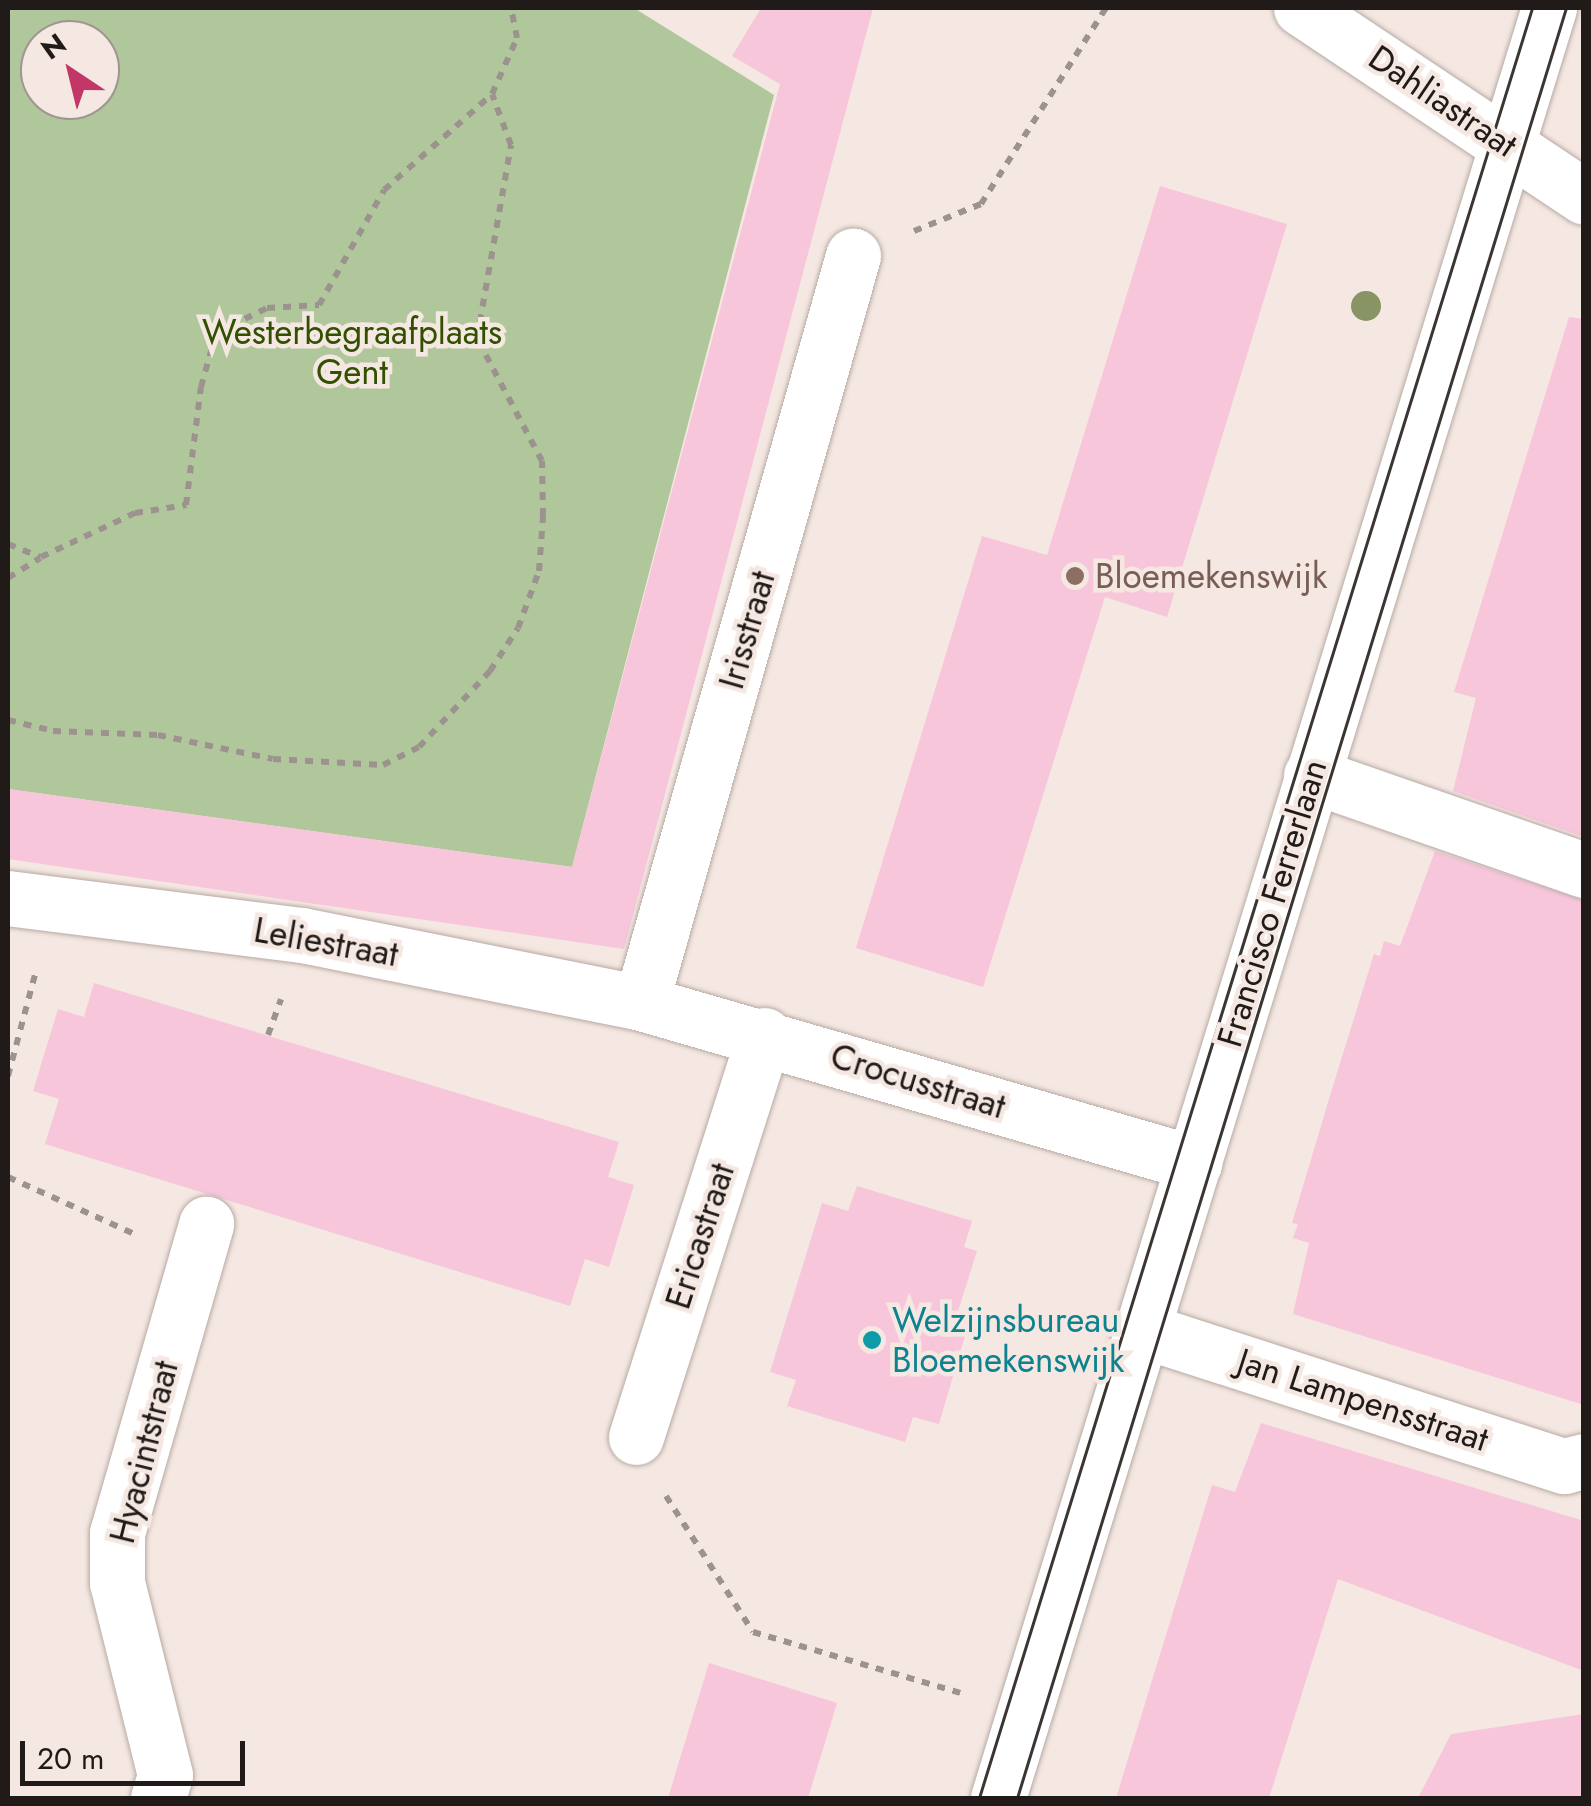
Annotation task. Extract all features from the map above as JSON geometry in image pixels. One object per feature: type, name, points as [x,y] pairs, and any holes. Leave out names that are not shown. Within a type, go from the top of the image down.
[{"type":"street","name":"Dahliastraat","points":[[1302,8],[1584,197]]},
{"type":"street","name":"Francisco Ferrerlaan","points":[[998,1798],[1549,8]]},
{"type":"street","name":"Irisstraat","points":[[641,1003],[853,256]]},
{"type":"street","points":[[1310,776],[1584,870]]},
{"type":"street","name":"Leliestraat","points":[[31,901],[302,934],[641,1003]]},
{"type":"street","name":"Crocusstraat","points":[[641,1003],[1194,1163]]},
{"type":"street","name":"Ericastraat","points":[[636,1437],[764,1036]]},
{"type":"street","name":"Hyacintstraat","points":[[158,1798],[166,1776],[117,1584],[117,1533],[206,1224]]},
{"type":"street","name":"Jan Lampensstraat","points":[[1142,1330],[1564,1466],[1584,1461]]},
{"type":"path","points":[[8,578],[41,557],[135,513],[186,504],[201,386],[216,333],[266,308],[320,305],[384,190],[492,94],[517,38],[511,8]]},
{"type":"path","points":[[853,256],[981,204],[1106,8]]},
{"type":"path","points":[[8,720],[54,731],[158,735],[292,761],[383,765],[419,747],[490,672],[518,628],[539,571],[542,516],[542,461],[477,338],[511,145],[492,94]]},
{"type":"path","points":[[8,544],[41,557]]},
{"type":"path","points":[[8,1076],[31,901]]},
{"type":"path","points":[[8,1177],[163,1247],[206,1224]]},
{"type":"path","points":[[636,1437],[753,1632],[1025,1712]]},
{"type":"green space","name":"Westerbegraafplaats Gent","points":[[8,8],[634,8],[774,95],[572,867],[8,789]]},
{"type":"building","points":[[761,8],[873,8],[624,949],[8,859],[8,789],[572,867],[780,84],[732,56]]},
{"type":"building","name":"Bloemekenswijk","points":[[1160,186],[1287,224],[1167,617],[1105,597],[983,987],[856,948],[982,536],[1047,555]]},
{"type":"building","points":[[1569,317],[1584,319],[1584,837],[1453,791],[1476,698],[1454,692]]},
{"type":"building","points":[[1435,851],[1584,900],[1584,1405],[1293,1314],[1309,1243],[1293,1238],[1298,1224],[1292,1223],[1332,1089],[1374,954],[1380,956],[1384,941],[1400,946]]},
{"type":"building","points":[[94,983],[619,1142],[608,1177],[634,1185],[609,1267],[585,1259],[570,1306],[45,1144],[59,1099],[33,1091],[58,1009],[84,1017]]},
{"type":"building","name":"Welzijnsbureau Bloemekenswijk","points":[[857,1186],[972,1221],[964,1247],[977,1251],[953,1327],[966,1332],[939,1424],[913,1417],[905,1442],[787,1406],[796,1380],[770,1372],[822,1203],[848,1211]]},
{"type":"building","points":[[1261,1423],[1584,1521],[1584,1671],[1338,1579],[1269,1798],[1116,1798],[1212,1485],[1235,1492]]},
{"type":"building","points":[[709,1663],[837,1703],[808,1798],[668,1798]]},
{"type":"building","points":[[1584,1714],[1584,1798],[1418,1798],[1451,1734]]},
{"type":"tram line","points":[[979,1798],[1532,8]]},
{"type":"tram line","points":[[1017,1798],[1566,8]]},
{"type":"place","name":"Bloemekenswijk","points":[[1075,576]]},
{"type":"place","name":"Welzijnsbureau Bloemekenswijk","points":[[872,1340]]}]
